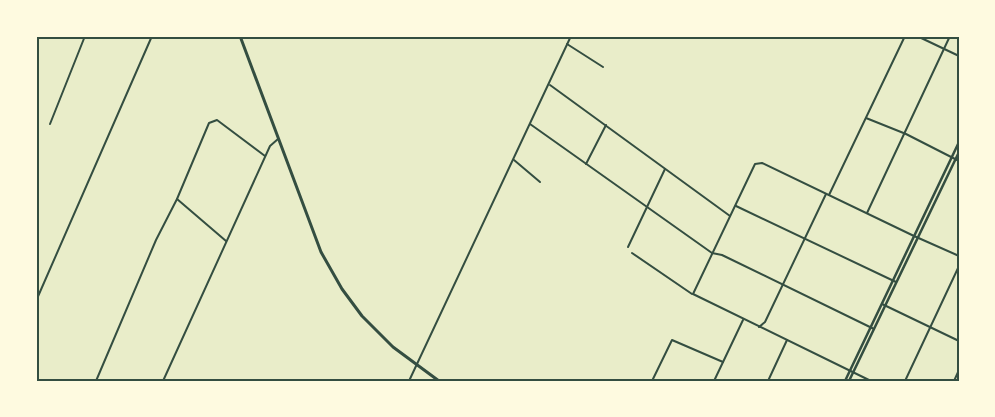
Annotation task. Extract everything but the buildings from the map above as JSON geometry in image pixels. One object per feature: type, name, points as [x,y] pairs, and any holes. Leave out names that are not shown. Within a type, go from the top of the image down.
[{"type":"highway","points":[[240,36],[321,252],[342,289],[362,316],[393,347],[416,366],[439,381]]},
{"type":"street","points":[[50,124],[85,36]]},
{"type":"street","points":[[36,301],[152,36]]},
{"type":"street","points":[[409,381],[571,36]]},
{"type":"street","points":[[759,327],[765,322],[905,36]]},
{"type":"street","points":[[917,36],[959,56]]},
{"type":"street","points":[[866,214],[950,36]]},
{"type":"street","points":[[567,44],[603,67]]},
{"type":"street","points":[[549,84],[730,216]]},
{"type":"street","points":[[866,118],[904,133],[957,160]]},
{"type":"street","points":[[96,381],[156,240],[177,199],[212,121],[217,120],[265,156]]},
{"type":"street","points":[[530,124],[712,253],[722,255],[872,328]]},
{"type":"street","points":[[586,164],[606,125]]},
{"type":"street","points":[[164,381],[270,144],[278,139]]},
{"type":"street","points":[[895,282],[914,236],[959,142]]},
{"type":"street","points":[[849,381],[883,305],[957,160],[959,152]]},
{"type":"street","points":[[514,160],[540,182]]},
{"type":"street","points":[[692,294],[754,167],[759,162],[866,214],[959,256]]},
{"type":"street","points":[[628,247],[665,168]]},
{"type":"street","points":[[177,199],[226,241]]},
{"type":"street","points":[[736,206],[895,282]]},
{"type":"street","points":[[632,253],[694,296],[871,381]]},
{"type":"street","points":[[905,381],[959,266]]},
{"type":"street","points":[[883,305],[959,341]]},
{"type":"street","points":[[714,381],[743,320]]},
{"type":"street","points":[[654,380],[672,340],[723,362]]},
{"type":"street","points":[[768,381],[787,340]]},
{"type":"street","points":[[954,381],[959,370]]},
{"type":"street","points":[[845,381],[852,372]]}]
